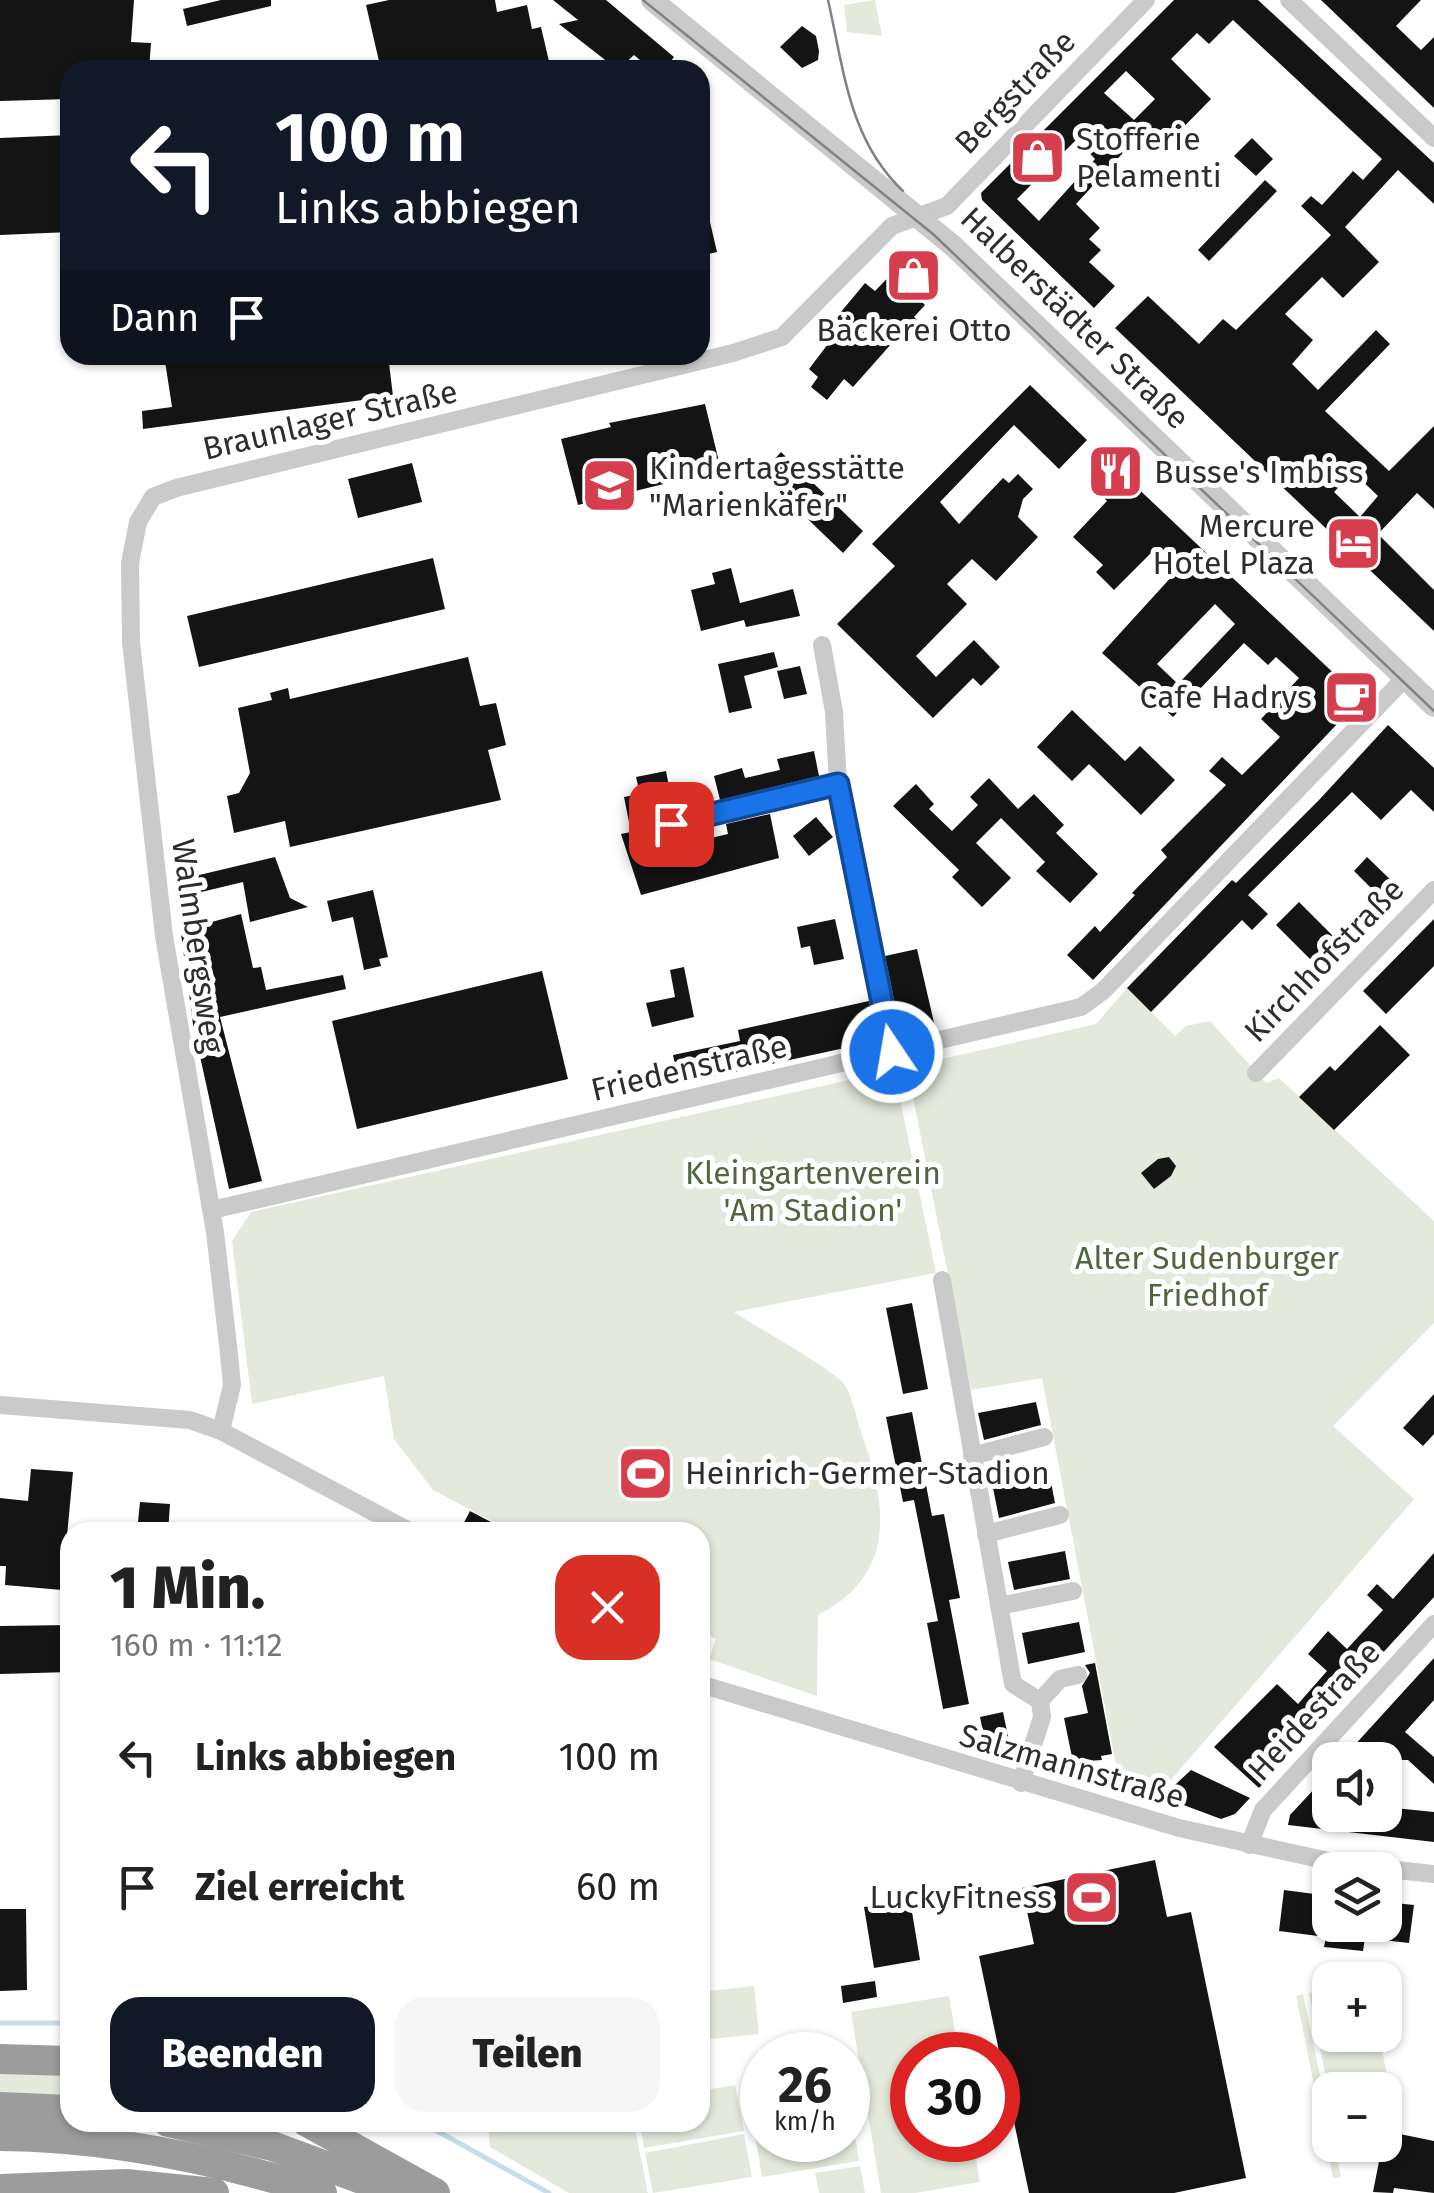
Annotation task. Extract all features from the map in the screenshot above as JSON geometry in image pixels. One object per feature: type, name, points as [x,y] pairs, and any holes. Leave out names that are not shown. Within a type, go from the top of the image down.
[{"type":"highway","points":[[0,2060],[60,2061]]},
{"type":"highway","points":[[0,2107],[60,2110]]},
{"type":"highway","points":[[211,2132],[272,2146],[399,2193]]},
{"type":"highway","points":[[326,2132],[435,2193]]},
{"type":"highway","points":[[0,2136],[145,2148],[228,2165],[322,2193]]},
{"type":"highway","points":[[0,2189],[126,2184],[214,2193]]},
{"type":"street","name":"Halberstädter Straße","points":[[652,0],[922,218],[1434,706]]},
{"type":"street","name":"Bergstraße","points":[[922,218],[947,206],[1146,0]]},
{"type":"street","points":[[1289,0],[1434,138]]},
{"type":"street","name":"Braunlager Straße","points":[[710,358],[767,344],[792,328],[892,226],[922,218]]},
{"type":"street","name":"Braunlager Straße","points":[[176,488],[681,365]]},
{"type":"street","name":"Walmbergsweg","points":[[176,488],[153,497],[138,522],[130,562],[131,642],[164,936],[212,1210],[232,1376],[221,1431]]},
{"type":"street","points":[[822,645],[834,712],[838,784],[892,1052]]},
{"type":"street","name":"Friedenstraße","points":[[212,1210],[1091,1002],[1405,678]]},
{"type":"street","points":[[671,824],[838,784]]},
{"type":"street","name":"Kirchhofstraße","points":[[1256,1073],[1434,890]]},
{"type":"street","points":[[942,1280],[1014,1684],[1040,1700]]},
{"type":"street","points":[[0,1405],[190,1420],[221,1431],[391,1522]]},
{"type":"street","points":[[972,1456],[1044,1438]]},
{"type":"street","points":[[986,1534],[1060,1514]]},
{"type":"street","points":[[999,1606],[1073,1591]]},
{"type":"street","name":"Heidestraße","points":[[1249,1845],[1263,1810],[1434,1624]]},
{"type":"street","points":[[1040,1700],[1060,1679],[1078,1675]]},
{"type":"street","name":"Salzmannstraße","points":[[710,1687],[1021,1783],[1249,1845],[1342,1864],[1434,1874]]},
{"type":"street","points":[[1021,1783],[1042,1717],[1040,1700]]},
{"type":"green space","points":[[875,0],[882,36],[847,32],[844,5]]},
{"type":"green space","name":"Alter Sudenburger Friedhof","points":[[1127,988],[1175,1036],[1186,1026],[1210,1021],[1266,1083],[1279,1078],[1434,1221],[1434,1323],[1333,1426],[1414,1499],[1157,1796],[1120,1786],[1042,1378],[971,1390],[907,1067],[1096,1024]]},
{"type":"green space","name":"Kleingartenverein 'Am Stadion'","points":[[894,1070],[936,1273],[734,1312],[810,1358],[844,1384],[877,1488],[879,1537],[873,1560],[843,1599],[818,1615],[817,1696],[710,1659],[716,1639],[710,1636],[710,1522],[494,1522],[433,1490],[394,1439],[384,1376],[252,1404],[232,1241],[251,1212]]},
{"type":"green space","points":[[754,1986],[759,2032],[710,2039],[710,1991]]},
{"type":"green space","points":[[1303,1994],[1319,2072],[1312,2075],[1296,1996]]},
{"type":"green space","points":[[949,1996],[955,2032],[890,2032],[890,2162],[977,2162],[980,2182],[915,2193],[881,2193],[870,2127],[870,2032],[854,2032],[851,2012]]},
{"type":"green space","points":[[1321,2052],[1382,2052],[1387,2072],[1325,2072]]},
{"type":"green space","points":[[0,2073],[60,2074],[60,2095],[0,2093]]},
{"type":"green space","points":[[735,2085],[740,2132],[644,2148],[641,2132],[710,2132],[710,2089]]},
{"type":"green space","points":[[489,2132],[636,2132],[648,2193],[569,2193],[490,2147]]},
{"type":"green space","points":[[740,2135],[740,2162],[749,2162],[752,2177],[653,2193],[645,2153]]},
{"type":"green space","points":[[759,2162],[853,2162],[762,2177]]},
{"type":"green space","points":[[1330,2162],[1338,2162],[1341,2177],[1333,2178]]},
{"type":"green space","points":[[860,2166],[865,2193],[819,2193],[815,2173]]},
{"type":"building","points":[[0,0],[134,0],[131,42],[151,43],[150,60],[60,60],[60,99],[0,101]]},
{"type":"building","points":[[221,0],[271,0],[271,6],[187,26],[183,9]]},
{"type":"building","points":[[389,0],[495,0],[497,12],[527,5],[532,29],[541,27],[549,60],[379,60],[366,5]]},
{"type":"building","points":[[553,0],[606,0],[674,57],[640,60],[634,55],[629,60],[605,60],[559,24],[578,20]]},
{"type":"building","points":[[1174,0],[1258,0],[1434,163],[1434,204],[1398,170],[1345,227],[1379,262],[1343,298],[1322,277],[1285,314],[1313,340],[1292,364],[1318,390],[1376,330],[1390,344],[1325,411],[1389,471],[1434,426],[1434,509],[1417,493],[1378,534],[1434,590],[1434,631],[1115,328],[1148,296],[1199,344],[1223,319],[1236,330],[1331,235],[1301,206],[1311,196],[1322,205],[1353,171],[1363,180],[1382,159],[1233,20],[1209,44],[1197,33],[1171,59],[1211,99],[1163,148],[1144,130],[1076,204],[1100,228],[1089,239],[1101,250],[1089,262],[1115,286],[1094,308],[982,200],[981,193]],"holes":[[[1126,71],[1155,99],[1134,120],[1104,93]],[[1077,139],[1095,159],[1039,221],[1017,199]],[[1353,472],[1378,496],[1360,517],[1334,492]]]},
{"type":"building","points":[[1321,0],[1421,0],[1396,26],[1421,50],[1434,37],[1434,108]]},
{"type":"building","points":[[802,26],[816,36],[819,51],[818,60],[802,68],[780,47]]},
{"type":"building","points":[[60,135],[60,232],[0,235],[0,138]]},
{"type":"building","points":[[1252,138],[1273,159],[1256,176],[1234,156]]},
{"type":"building","points":[[1265,180],[1277,191],[1209,261],[1198,250]]},
{"type":"building","points":[[710,222],[717,252],[710,254]]},
{"type":"building","points":[[904,261],[929,285],[917,297],[925,305],[914,317],[926,328],[910,344],[900,334],[853,387],[844,379],[827,400],[811,387],[818,377],[809,369],[834,336],[826,330],[865,283],[875,291]]},
{"type":"building","points":[[166,365],[389,365],[393,396],[143,429],[142,411],[172,407]]},
{"type":"building","points":[[1030,385],[1087,440],[1059,469],[1014,425],[940,502],[959,524],[1003,478],[1009,483],[1018,474],[1033,489],[1023,499],[1018,517],[1038,537],[996,581],[972,559],[947,584],[967,604],[916,656],[936,677],[974,640],[1000,667],[981,686],[973,678],[933,718],[837,624],[895,566],[872,544]]},
{"type":"building","points":[[705,404],[721,470],[578,505],[561,439],[611,427],[609,423]]},
{"type":"building","points":[[781,452],[863,531],[843,553],[761,474]]},
{"type":"building","points":[[412,463],[422,502],[358,518],[348,479]]},
{"type":"building","points":[[1111,463],[1361,699],[1093,980],[1067,955],[1095,926],[1100,932],[1135,895],[1132,893],[1167,857],[1161,850],[1226,785],[1209,771],[1222,757],[1242,775],[1280,737],[1261,719],[1299,678],[1276,657],[1268,665],[1244,643],[1173,717],[1102,653],[1174,574],[1151,553],[1114,590],[1096,572],[1103,565],[1073,537],[1107,501],[1090,484]],"holes":[[[1215,604],[1235,624],[1178,684],[1157,664]]]},
{"type":"building","points":[[433,558],[445,609],[199,667],[187,616]]},
{"type":"building","points":[[731,568],[740,603],[793,589],[800,616],[746,627],[744,620],[701,631],[691,590],[715,584],[712,573]]},
{"type":"building","points":[[774,652],[778,667],[744,676],[752,708],[729,713],[718,664]]},
{"type":"building","points":[[468,657],[480,706],[496,703],[506,745],[488,750],[501,800],[290,847],[285,821],[234,833],[227,796],[239,793],[250,773],[238,708],[272,700],[270,693],[288,688],[290,699]]},
{"type":"building","points":[[800,666],[807,694],[784,699],[777,671]]},
{"type":"building","points":[[1072,710],[1125,761],[1140,746],[1175,780],[1141,815],[1089,764],[1072,781],[1037,747]]},
{"type":"building","points":[[1388,725],[1434,768],[1434,812],[1411,790],[1381,820],[1352,792],[1248,895],[1268,914],[1252,930],[1242,920],[1151,1012],[1127,988],[1232,880],[1236,883],[1319,800]]},
{"type":"building","points":[[814,751],[819,776],[720,800],[714,776],[742,768],[745,778],[780,770],[777,759]]},
{"type":"building","points":[[666,771],[673,807],[646,812],[655,851],[728,834],[726,824],[770,814],[779,858],[641,895],[621,834],[631,832],[624,797],[640,794],[636,777]]},
{"type":"building","points":[[989,778],[1018,809],[1034,794],[1064,825],[1056,833],[1098,874],[1070,903],[1036,871],[1045,862],[1001,818],[976,843],[1011,878],[982,907],[952,877],[959,870],[893,806],[916,784],[934,804],[929,809],[952,831],[978,805],[970,797]]},
{"type":"building","points":[[816,817],[833,837],[809,856],[793,836]]},
{"type":"building","points":[[275,857],[290,898],[308,907],[250,922],[243,882],[193,894],[197,926],[241,914],[253,968],[261,967],[266,990],[343,975],[346,989],[220,1017],[262,1181],[229,1189],[193,1024],[174,881]]},
{"type":"building","points":[[1367,857],[1397,886],[1383,900],[1354,871]]},
{"type":"building","points":[[373,890],[388,957],[379,959],[381,966],[364,970],[353,917],[332,922],[327,901]]},
{"type":"building","points":[[1299,902],[1346,949],[1323,972],[1276,925]]},
{"type":"building","points":[[835,919],[844,959],[814,965],[810,946],[801,948],[797,927]]},
{"type":"building","points":[[1434,919],[1434,966],[1386,1014],[1363,991]]},
{"type":"building","points":[[917,949],[935,1027],[901,1034],[885,956]]},
{"type":"building","points":[[684,967],[694,1017],[652,1027],[646,1003],[675,997],[670,970]]},
{"type":"building","points":[[542,971],[568,1079],[357,1129],[332,1021]]},
{"type":"building","points":[[869,1001],[877,1039],[872,1042],[679,1084],[673,1055],[740,1041],[738,1030]]},
{"type":"building","points":[[1380,1025],[1410,1055],[1334,1130],[1299,1097],[1330,1066],[1335,1071]]},
{"type":"building","points":[[1169,1157],[1176,1166],[1171,1176],[1154,1189],[1141,1173],[1158,1159]]},
{"type":"building","points":[[912,1303],[928,1389],[903,1394],[886,1308]]},
{"type":"building","points":[[1434,1394],[1434,1434],[1423,1446],[1403,1428]]},
{"type":"building","points":[[1036,1402],[1041,1425],[984,1440],[978,1413]]},
{"type":"building","points":[[912,1412],[932,1516],[944,1514],[960,1598],[949,1600],[969,1704],[943,1709],[927,1623],[938,1621],[914,1500],[903,1502],[886,1417]]},
{"type":"building","points":[[31,1469],[73,1472],[68,1522],[60,1522],[60,1590],[5,1585],[6,1566],[0,1566],[0,1498],[28,1501]]},
{"type":"building","points":[[1050,1477],[1055,1503],[999,1518],[993,1488]]},
{"type":"building","points":[[140,1502],[170,1504],[169,1522],[138,1522]]},
{"type":"building","points":[[470,1511],[491,1522],[464,1522]]},
{"type":"building","points":[[1065,1551],[1070,1579],[1014,1590],[1008,1562]]},
{"type":"building","points":[[1434,1553],[1434,1597],[1259,1788],[1214,1747],[1277,1684],[1298,1704],[1327,1671],[1308,1654],[1328,1631],[1347,1649],[1383,1610],[1367,1595],[1377,1584],[1393,1599]]},
{"type":"building","points":[[1079,1622],[1085,1652],[1028,1664],[1022,1633]]},
{"type":"building","points":[[60,1625],[60,1672],[0,1674],[0,1626]]},
{"type":"building","points":[[1434,1658],[1434,1700],[1405,1732],[1434,1757],[1434,1784],[1408,1760],[1402,1760],[1402,1742],[1357,1742]]},
{"type":"building","points":[[1095,1663],[1112,1754],[1101,1756],[1102,1760],[1073,1762],[1064,1718],[1088,1713],[1082,1686],[1090,1673],[1085,1665]]},
{"type":"building","points":[[1003,1712],[1009,1741],[986,1746],[980,1717]]},
{"type":"building","points":[[1191,1770],[1250,1798],[1235,1814],[1221,1819],[1162,1797]]},
{"type":"building","points":[[1312,1791],[1312,1828],[1288,1825],[1290,1815]]},
{"type":"building","points":[[1402,1809],[1434,1812],[1434,1842],[1348,1832],[1402,1832]]},
{"type":"building","points":[[1155,1860],[1167,1917],[1191,1912],[1246,2178],[1174,2193],[1029,2193],[1020,2150],[1020,2032],[995,2032],[979,1956],[1034,1944],[1022,1888]]},
{"type":"building","points":[[1284,1890],[1312,1894],[1312,1935],[1279,1931]]},
{"type":"building","points":[[910,1900],[920,1960],[874,1968],[864,1907]]},
{"type":"building","points":[[1402,1904],[1414,1905],[1409,1943],[1400,1942]]},
{"type":"building","points":[[0,1909],[26,1909],[27,1990],[0,1991]]},
{"type":"building","points":[[1325,1942],[1364,1942],[1363,1951],[1324,1947]]},
{"type":"building","points":[[875,1981],[877,1997],[843,2003],[841,1986]]},
{"type":"building","points":[[1402,2134],[1434,2141],[1434,2193],[1394,2188],[1393,2193],[1373,2192],[1379,2162],[1402,2162]]},
{"type":"waterway","points":[[0,2023],[60,2023]]},
{"type":"waterway","points":[[439,2132],[549,2193]]},
{"type":"tram line","points":[[643,0],[933,234],[1434,711]]},
{"type":"tram line","points":[[828,0],[860,127],[885,171],[903,191]]},
{"type":"place","name":"Stofferie Pelamenti","points":[[1037,157]]},
{"type":"place","name":"Bäckerei Otto","points":[[914,276]]},
{"type":"place","name":"Busse's Imbiss","points":[[1115,472]]},
{"type":"place","name":"Kindertagesstätte \"Marienkäfer\"","points":[[610,486]]},
{"type":"place","name":"Mercure Hotel Plaza","points":[[1354,544]]},
{"type":"place","name":"Cafe Hadrys","points":[[1351,697]]},
{"type":"place","name":"Heinrich-Germer-Stadion","points":[[646,1473]]},
{"type":"place","name":"LuckyFitness","points":[[1091,1897]]},
{"type":"route","points":[[671,824],[838,784],[892,1052]]}]
